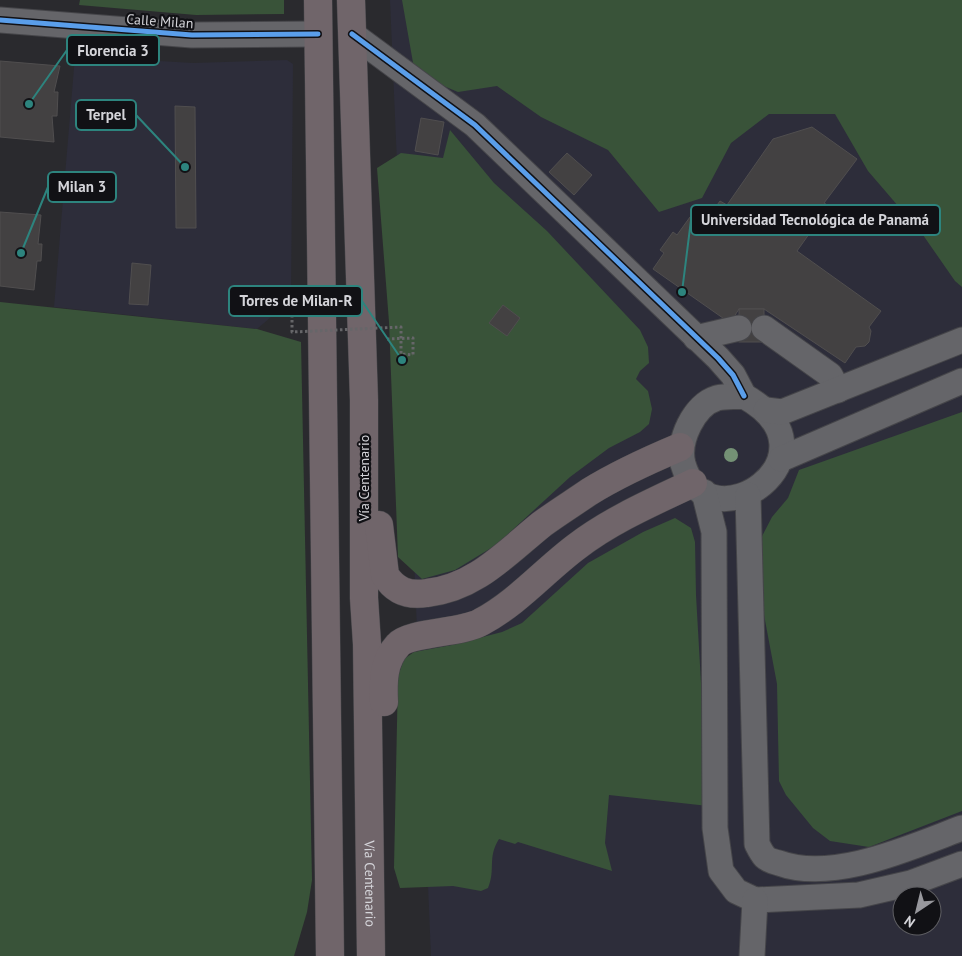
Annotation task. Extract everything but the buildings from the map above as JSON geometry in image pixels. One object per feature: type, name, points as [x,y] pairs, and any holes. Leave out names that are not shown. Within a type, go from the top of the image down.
[{"type":"highway","points":[[318,0],[330,956]]},
{"type":"highway","name":"Vía Centenario","points":[[352,0],[364,400],[364,598],[367,644],[371,956]]},
{"type":"highway","points":[[364,400],[373,461],[385,575],[398,589],[408,594],[441,592],[466,583],[491,567],[544,523],[596,488],[630,468],[680,447]]},
{"type":"highway","points":[[369,778],[379,761],[383,744],[383,684],[387,664],[392,653],[403,640],[479,624],[501,611],[562,558],[592,536],[654,501],[698,488]]},
{"type":"street","name":"Calle Milan","points":[[0,20],[192,35],[318,34]]},
{"type":"street","points":[[352,34],[475,125],[696,338],[733,375],[744,396],[766,410],[779,430],[782,444],[781,459]]},
{"type":"street","points":[[696,338],[738,328]]},
{"type":"street","points":[[764,328],[830,374],[838,390]]},
{"type":"street","points":[[766,410],[782,412],[962,340]]},
{"type":"street","points":[[698,488],[718,498],[734,499],[748,495],[760,487],[781,459],[962,381]]},
{"type":"street","points":[[744,396],[717,398],[700,408],[680,447],[686,472],[698,488],[714,532],[715,828],[722,871],[736,891],[755,900],[859,895],[911,883],[962,864]]},
{"type":"street","points":[[748,495],[757,844],[766,858],[787,866],[800,868],[842,866],[886,857],[962,828]]},
{"type":"street","points":[[752,956],[755,900]]},
{"type":"path","points":[[305,312],[282,313],[283,289],[292,289],[292,332],[401,327],[401,354],[413,355],[413,338],[387,339]]},
{"type":"shaded area","points":[[390,0],[962,0],[962,956],[431,956]]},
{"type":"shaded area","points":[[75,56],[193,63],[287,60],[293,64],[291,300],[257,329],[54,307]]},
{"type":"green space","points":[[80,0],[284,0],[284,14],[196,15],[79,5]]},
{"type":"green space","points":[[402,0],[962,0],[962,287],[955,281],[923,235],[868,171],[835,114],[769,114],[731,143],[702,198],[659,212],[608,150],[541,117],[497,86],[458,92],[415,74]]},
{"type":"green space","points":[[450,130],[494,183],[547,231],[640,330],[648,347],[649,363],[640,371],[636,379],[648,391],[652,409],[649,424],[640,432],[609,448],[570,477],[496,545],[455,570],[422,579],[398,557],[389,322],[377,168],[401,153],[443,158]]},
{"type":"green space","points":[[0,302],[257,329],[301,342],[312,880],[307,912],[294,956],[0,956]]},
{"type":"green space","points":[[962,412],[962,811],[869,847],[830,841],[813,828],[786,795],[779,781],[777,684],[764,615],[760,540],[772,517],[788,498],[799,470]]},
{"type":"green space","points":[[675,518],[691,528],[695,542],[696,595],[708,806],[609,795],[605,843],[612,871],[518,842],[515,844],[499,839],[493,852],[488,888],[481,891],[453,886],[400,888],[394,868],[398,676],[404,659],[414,652],[452,645],[502,632],[522,623],[588,563],[643,532]]},
{"type":"cycle path","points":[[0,20],[192,35],[318,34]]},
{"type":"cycle path","points":[[352,34],[475,125],[718,358],[733,375],[744,396]]},
{"type":"place","name":"Florencia 3","points":[[29,104]]},
{"type":"place","name":"Terpel","points":[[185,167]]},
{"type":"place","name":"Milan 3","points":[[21,253]]},
{"type":"place","name":"Universidad Tecnológica de Panamá","points":[[682,292]]},
{"type":"place","name":"Torres de Milan-R","points":[[402,360]]}]
